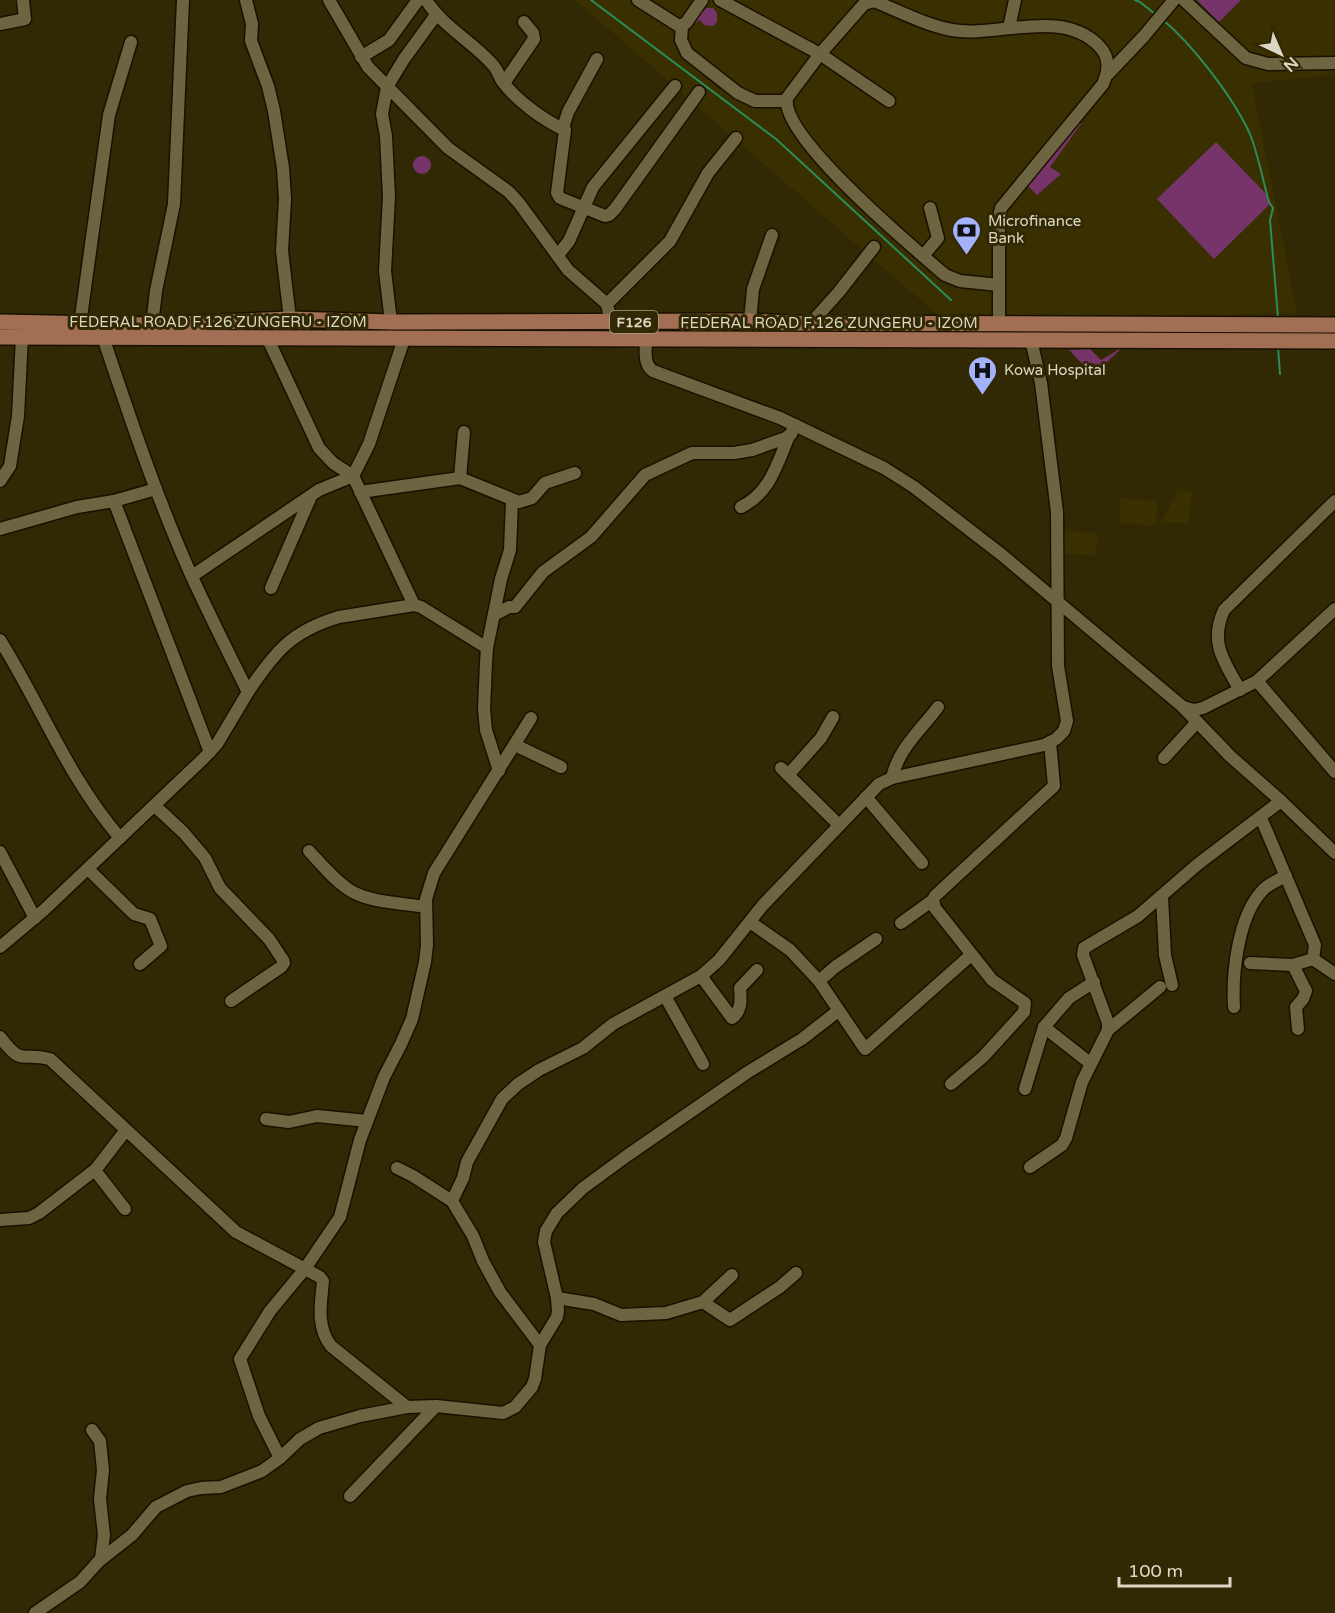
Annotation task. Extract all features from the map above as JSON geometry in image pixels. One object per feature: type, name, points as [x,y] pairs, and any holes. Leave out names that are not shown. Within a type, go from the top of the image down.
[{"type":"main road","name":"FEDERAL ROAD F.126 ZUNGERU - IZOM","points":[[0,322],[152,326],[290,319],[391,322],[750,321],[999,324],[1276,332],[1335,341]]},
{"type":"main road","points":[[789,323],[789,340]]},
{"type":"main road","name":"FEDERAL ROAD F.126 ZUNGERU - IZOM","points":[[0,337],[1030,340],[1276,332],[1335,325]]},
{"type":"street","points":[[0,24],[25,19],[23,0]]},
{"type":"street","points":[[152,326],[156,291],[174,204],[183,0]]},
{"type":"street","points":[[246,0],[252,24],[251,41],[274,111],[283,168],[285,199],[282,251],[290,319]]},
{"type":"street","points":[[329,0],[361,57],[387,87],[448,148],[509,192],[575,276],[607,304],[611,322]]},
{"type":"street","points":[[361,57],[389,40],[418,0]]},
{"type":"street","points":[[426,0],[436,15],[495,66],[504,83],[534,111],[565,130]]},
{"type":"street","points":[[638,0],[676,25],[682,26]]},
{"type":"street","points":[[702,0],[682,26],[681,40],[687,53],[738,93],[755,101],[786,101]]},
{"type":"street","points":[[720,0],[820,54],[889,101]]},
{"type":"street","points":[[1009,28],[1015,0]]},
{"type":"street","points":[[1184,0],[1246,58],[1268,64],[1335,63]]},
{"type":"street","points":[[786,101],[820,54],[869,1],[954,30],[1061,26],[1088,37],[1104,52],[1107,74],[1103,84],[1001,208],[999,217],[999,324]]},
{"type":"street","points":[[1107,74],[1171,4]]},
{"type":"street","points":[[391,322],[385,271],[389,196],[386,136],[382,114],[387,87],[404,58],[436,15]]},
{"type":"street","points":[[504,83],[534,39],[533,33],[524,22]]},
{"type":"street","points":[[80,324],[109,115],[131,42]]},
{"type":"street","points":[[597,59],[568,112],[563,128],[565,130],[557,193],[560,198],[605,216],[612,212],[699,92]]},
{"type":"street","points":[[558,255],[569,241],[593,187],[675,86]]},
{"type":"street","points":[[786,101],[795,124],[809,146],[839,179],[923,256],[953,279],[999,285]]},
{"type":"street","points":[[607,304],[665,248],[708,173],[736,138]]},
{"type":"street","points":[[923,256],[938,238],[930,208]]},
{"type":"street","points":[[750,321],[753,289],[772,235]]},
{"type":"street","points":[[811,323],[874,247]]},
{"type":"street","points":[[0,481],[10,466],[18,416],[22,337]]},
{"type":"street","points":[[102,337],[156,489],[192,576],[248,692]]},
{"type":"street","points":[[267,337],[319,448],[333,463],[353,476],[414,605]]},
{"type":"street","points":[[192,576],[318,490],[353,476],[369,444],[404,339]]},
{"type":"street","points":[[646,339],[646,363],[653,371],[678,379],[792,431],[884,468],[914,487],[1002,555],[1183,707],[1230,756],[1335,853]]},
{"type":"street","points":[[452,1201],[463,1178],[467,1162],[502,1099],[518,1084],[539,1070],[583,1048],[613,1024],[701,976],[719,960],[763,905],[879,784],[892,778],[1044,745],[1064,731],[1067,721],[1058,666],[1058,512],[1041,383],[1030,340]]},
{"type":"street","points":[[741,507],[751,502],[767,486],[792,431]]},
{"type":"street","points":[[494,615],[509,606],[515,607],[543,572],[591,537],[645,475],[693,453],[742,452],[792,431]]},
{"type":"street","points":[[460,477],[464,432]]},
{"type":"street","points":[[360,492],[460,477],[512,501],[519,502],[532,498],[545,483],[574,473]]},
{"type":"street","points":[[0,529],[77,507],[114,501],[156,489]]},
{"type":"street","points":[[271,588],[312,495]]},
{"type":"street","points":[[114,501],[210,752]]},
{"type":"street","points":[[499,771],[486,730],[484,709],[487,648],[501,579],[510,550],[512,501]]},
{"type":"street","points":[[1240,690],[1219,652],[1218,629],[1224,610],[1335,501]]},
{"type":"street","points":[[0,947],[88,869],[210,752],[268,662],[290,640],[328,620],[414,605],[421,607],[487,648]]},
{"type":"street","points":[[1183,707],[1194,710],[1203,708],[1257,681],[1335,609]]},
{"type":"street","points":[[0,640],[78,782],[120,838]]},
{"type":"street","points":[[1257,681],[1335,772]]},
{"type":"street","points":[[892,778],[895,765],[903,749],[938,707]]},
{"type":"street","points":[[833,717],[821,738],[784,772],[839,825]]},
{"type":"street","points":[[280,1458],[259,1416],[240,1359],[270,1311],[304,1270],[340,1217],[360,1140],[384,1077],[412,1019],[427,945],[426,894],[434,873],[531,718]]},
{"type":"street","points":[[1164,758],[1197,722]]},
{"type":"street","points":[[901,923],[933,900],[943,888],[1054,786],[1050,742]]},
{"type":"street","points":[[515,745],[561,767]]},
{"type":"street","points":[[866,797],[922,863]]},
{"type":"street","points":[[1108,1030],[1108,1023],[1083,955],[1084,948],[1138,916],[1198,864],[1281,801]]},
{"type":"street","points":[[155,806],[184,833],[205,858],[220,888],[268,939],[283,960],[284,963],[280,967],[231,1001]]},
{"type":"street","points":[[1261,818],[1315,945],[1313,959]]},
{"type":"street","points":[[309,851],[337,881],[354,893],[380,901],[426,907]]},
{"type":"street","points":[[0,852],[35,918]]},
{"type":"street","points":[[88,869],[134,914],[150,919],[161,946],[140,964]]},
{"type":"street","points":[[1234,1007],[1233,979],[1236,953],[1249,913],[1267,886],[1286,876]]},
{"type":"street","points":[[1030,1167],[1062,1145],[1066,1138],[1082,1082],[1108,1030],[1166,986],[1162,897]]},
{"type":"street","points":[[933,900],[935,908],[992,980],[1026,1007],[1024,1012],[982,1057],[951,1084]]},
{"type":"street","points":[[750,922],[790,950],[819,981],[865,1049],[971,955]]},
{"type":"street","points":[[819,981],[876,939]]},
{"type":"street","points":[[1250,963],[1293,965],[1313,959]]},
{"type":"street","points":[[1313,959],[1335,974]]},
{"type":"street","points":[[1293,965],[1306,988],[1303,999],[1296,1007],[1298,1029]]},
{"type":"street","points":[[701,976],[732,1018],[740,1008],[740,988],[757,970]]},
{"type":"street","points":[[1025,1089],[1044,1028],[1069,998],[1094,982]]},
{"type":"street","points":[[665,996],[703,1064]]},
{"type":"street","points":[[35,1613],[80,1582],[101,1559],[132,1535],[156,1507],[194,1489],[221,1487],[262,1471],[300,1439],[319,1428],[360,1416],[407,1407],[436,1406],[503,1413],[509,1411],[532,1387],[540,1345],[557,1317],[558,1298],[544,1242],[546,1231],[557,1213],[583,1188],[628,1155],[748,1072],[802,1039],[838,1011]]},
{"type":"street","points":[[1044,1028],[1090,1063]]},
{"type":"street","points":[[0,1037],[12,1053],[19,1057],[50,1059],[236,1232],[323,1281],[321,1325],[326,1340],[407,1407]]},
{"type":"street","points":[[266,1119],[289,1122],[317,1116],[367,1121]]},
{"type":"street","points":[[0,1220],[28,1218],[39,1213],[96,1169],[126,1130]]},
{"type":"street","points":[[397,1168],[452,1201],[473,1236],[483,1261],[500,1292],[540,1345]]},
{"type":"street","points":[[96,1169],[125,1209]]},
{"type":"street","points":[[703,1302],[730,1320],[780,1287],[796,1273]]},
{"type":"street","points":[[558,1298],[594,1304],[627,1316],[670,1312],[703,1302],[732,1275]]},
{"type":"street","points":[[351,1496],[436,1406]]},
{"type":"street","points":[[92,1430],[100,1441],[103,1470],[100,1499],[104,1535],[101,1559]]},
{"type":"shaded area","points":[[575,0],[1335,0],[1335,75],[1252,83],[1297,313],[948,324]]},
{"type":"shaded area","points":[[1197,0],[1241,0],[1219,22]]},
{"type":"shaded area","points":[[713,8],[717,13],[717,22],[713,26],[704,25],[700,20],[686,29],[678,20],[685,16]]},
{"type":"shaded area","points":[[1076,119],[1081,124],[1050,167],[1061,174],[1037,195],[1024,182]]},
{"type":"shaded area","points":[[1216,142],[1267,195],[1270,204],[1214,259],[1157,199]]},
{"type":"shaded area","points":[[422,156],[428,159],[431,165],[428,171],[422,174],[416,171],[413,165],[416,159]]},
{"type":"shaded area","points":[[1123,347],[1093,375],[1069,350],[1090,349],[1101,360]]},
{"type":"shaded area","points":[[1178,490],[1192,492],[1188,523],[1161,523]]},
{"type":"shaded area","points":[[1121,498],[1158,501],[1156,526],[1119,523]]},
{"type":"shaded area","points":[[1056,530],[1098,533],[1096,556],[1054,553]]},
{"type":"waterway","points":[[591,0],[776,139],[951,300]]},
{"type":"waterway","points":[[1135,0],[1155,14]]},
{"type":"waterway","points":[[1162,19],[1211,72],[1250,134],[1269,202],[1273,208],[1270,220],[1278,318]]},
{"type":"waterway","points":[[1278,347],[1280,374]]},
{"type":"place","name":"Microfinance Bank","points":[[967,256]]},
{"type":"place","name":"Kowa Hospital","points":[[983,396]]}]
